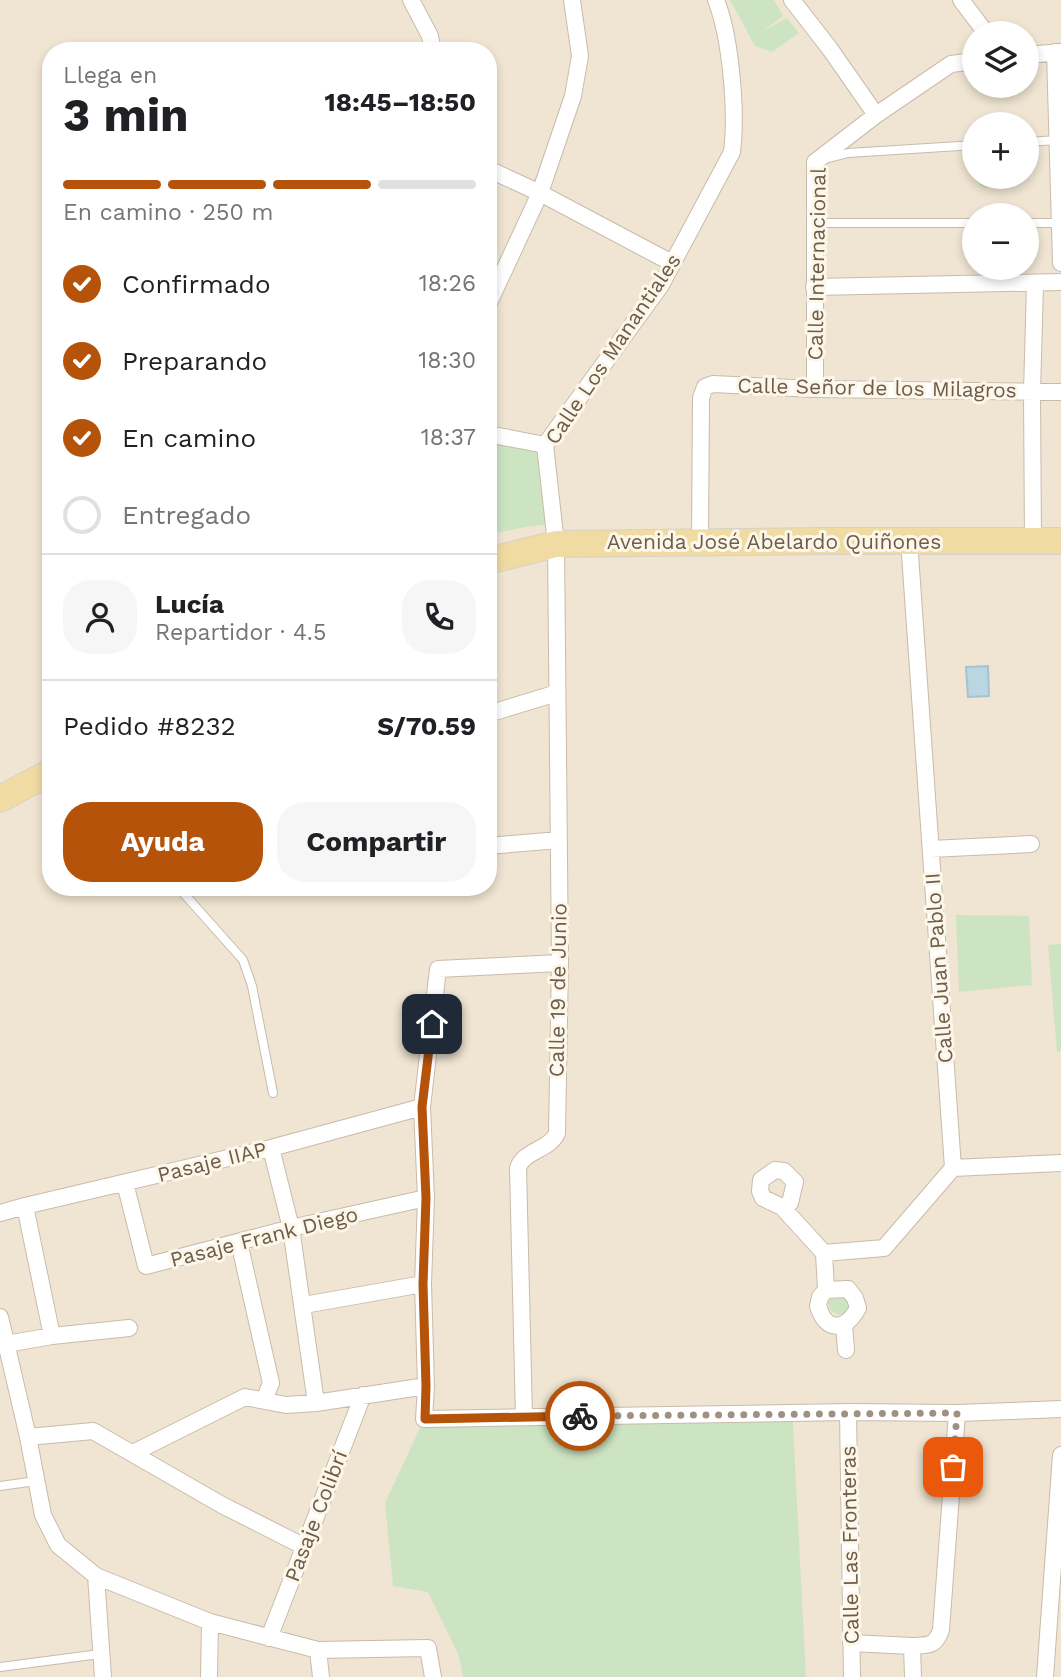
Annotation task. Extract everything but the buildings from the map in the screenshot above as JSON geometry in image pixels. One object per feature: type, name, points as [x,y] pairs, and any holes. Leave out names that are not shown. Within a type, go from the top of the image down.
[{"type":"main road","name":"Avenida José Abelardo Quiñones","points":[[497,559],[556,544],[700,541],[1061,541]]},
{"type":"main road","points":[[0,799],[42,777]]},
{"type":"street","points":[[411,0],[431,42]]},
{"type":"street","name":"Calle Los Manantiales","points":[[556,544],[545,445],[661,285],[732,152],[735,132],[731,69],[716,0]]},
{"type":"street","points":[[792,0],[876,115]]},
{"type":"street","points":[[961,0],[977,21]]},
{"type":"street","points":[[497,286],[540,193],[573,96],[580,56],[577,1]]},
{"type":"street","points":[[1039,54],[1058,52],[1061,263]]},
{"type":"street","name":"Calle Internacional","points":[[814,389],[815,162],[876,115],[951,64],[962,63]]},
{"type":"street","points":[[497,173],[672,263]]},
{"type":"street","points":[[814,287],[1061,282]]},
{"type":"street","points":[[1032,541],[1035,284]]},
{"type":"street","name":"Calle Señor de los Milagros","points":[[700,541],[701,398],[705,387],[713,384],[814,389],[1061,392]]},
{"type":"street","points":[[497,436],[545,445]]},
{"type":"street","name":"Calle Juan Pablo II","points":[[908,540],[953,1168]]},
{"type":"street","name":"Calle 19 de Junio","points":[[524,1417],[518,1168],[522,1159],[553,1141],[557,1133],[560,963],[556,544]]},
{"type":"street","points":[[497,710],[557,693]]},
{"type":"street","points":[[497,845],[559,840]]},
{"type":"street","points":[[930,849],[1031,844]]},
{"type":"street","points":[[560,963],[438,969],[422,1107],[426,1198],[423,1284],[425,1419],[848,1412],[957,1413],[1061,1409]]},
{"type":"street","name":"Pasaje IIAP","points":[[0,1213],[271,1148],[422,1107]]},
{"type":"street","points":[[271,1148],[291,1228],[304,1304],[316,1403]]},
{"type":"street","points":[[824,1253],[884,1248],[953,1168],[1061,1163]]},
{"type":"street","name":"Pasaje Frank Diego","points":[[125,1183],[146,1266],[291,1228],[426,1198]]},
{"type":"street","points":[[24,1206],[52,1336]]},
{"type":"street","points":[[782,1207],[824,1253],[827,1290]]},
{"type":"street","points":[[239,1242],[271,1383],[264,1400]]},
{"type":"street","points":[[304,1304],[423,1284]]},
{"type":"street","points":[[848,1289],[858,1308],[853,1319],[844,1325],[834,1326],[826,1322],[818,1306],[820,1297],[827,1290],[848,1289]]},
{"type":"street","points":[[0,1317],[6,1344],[8,1387],[28,1437],[43,1515],[58,1545],[96,1576],[210,1622],[318,1650],[428,1648],[433,1677]]},
{"type":"street","points":[[844,1325],[846,1350]]},
{"type":"street","points":[[6,1344],[129,1328]]},
{"type":"street","points":[[133,1452],[245,1396],[286,1405],[426,1386]]},
{"type":"street","name":"Pasaje Colibrí","points":[[269,1637],[363,1395]]},
{"type":"street","name":"Calle Las Fronteras","points":[[848,1412],[852,1677]]},
{"type":"street","points":[[851,1643],[912,1646],[930,1645],[937,1640],[941,1630],[957,1413]]},
{"type":"street","points":[[28,1437],[93,1431],[222,1505],[303,1546]]},
{"type":"street","points":[[1045,1677],[1061,1455]]},
{"type":"street","points":[[96,1576],[103,1677]]},
{"type":"street","points":[[209,1677],[210,1622]]},
{"type":"street","points":[[912,1646],[913,1677]]},
{"type":"street","points":[[318,1650],[321,1677]]},
{"type":"lane","points":[[1039,141],[1058,140]]},
{"type":"lane","points":[[815,162],[848,153],[962,146]]},
{"type":"lane","points":[[814,223],[962,223]]},
{"type":"lane","points":[[1039,223],[1060,223]]},
{"type":"lane","points":[[186,896],[243,960],[253,986],[272,1093]]},
{"type":"lane","points":[[0,1486],[36,1481]]},
{"type":"lane","points":[[0,1667],[100,1654]]},
{"type":"shaded area","points":[[0,0],[1061,0],[1061,1677],[0,1677]]},
{"type":"green space","points":[[730,0],[774,0],[783,16],[762,32],[787,18],[799,33],[772,52],[755,46]]},
{"type":"green space","points":[[497,439],[550,450],[559,523],[497,533]]},
{"type":"green space","points":[[956,915],[1029,916],[1032,985],[959,992]]},
{"type":"green space","points":[[1061,944],[1061,1051],[1057,1052],[1048,945]]},
{"type":"green space","points":[[846,1296],[849,1306],[846,1312],[839,1315],[830,1310],[830,1297]]},
{"type":"green space","points":[[792,1405],[806,1677],[463,1677],[459,1656],[428,1592],[393,1586],[385,1503],[424,1419]]},
{"type":"water","points":[[988,666],[989,696],[968,697],[966,667]]},
{"type":"way so far","points":[[580,1416],[957,1413],[953,1467]]},
{"type":"route","points":[[432,1024],[422,1107],[426,1198],[423,1284],[425,1419],[580,1416]]}]
